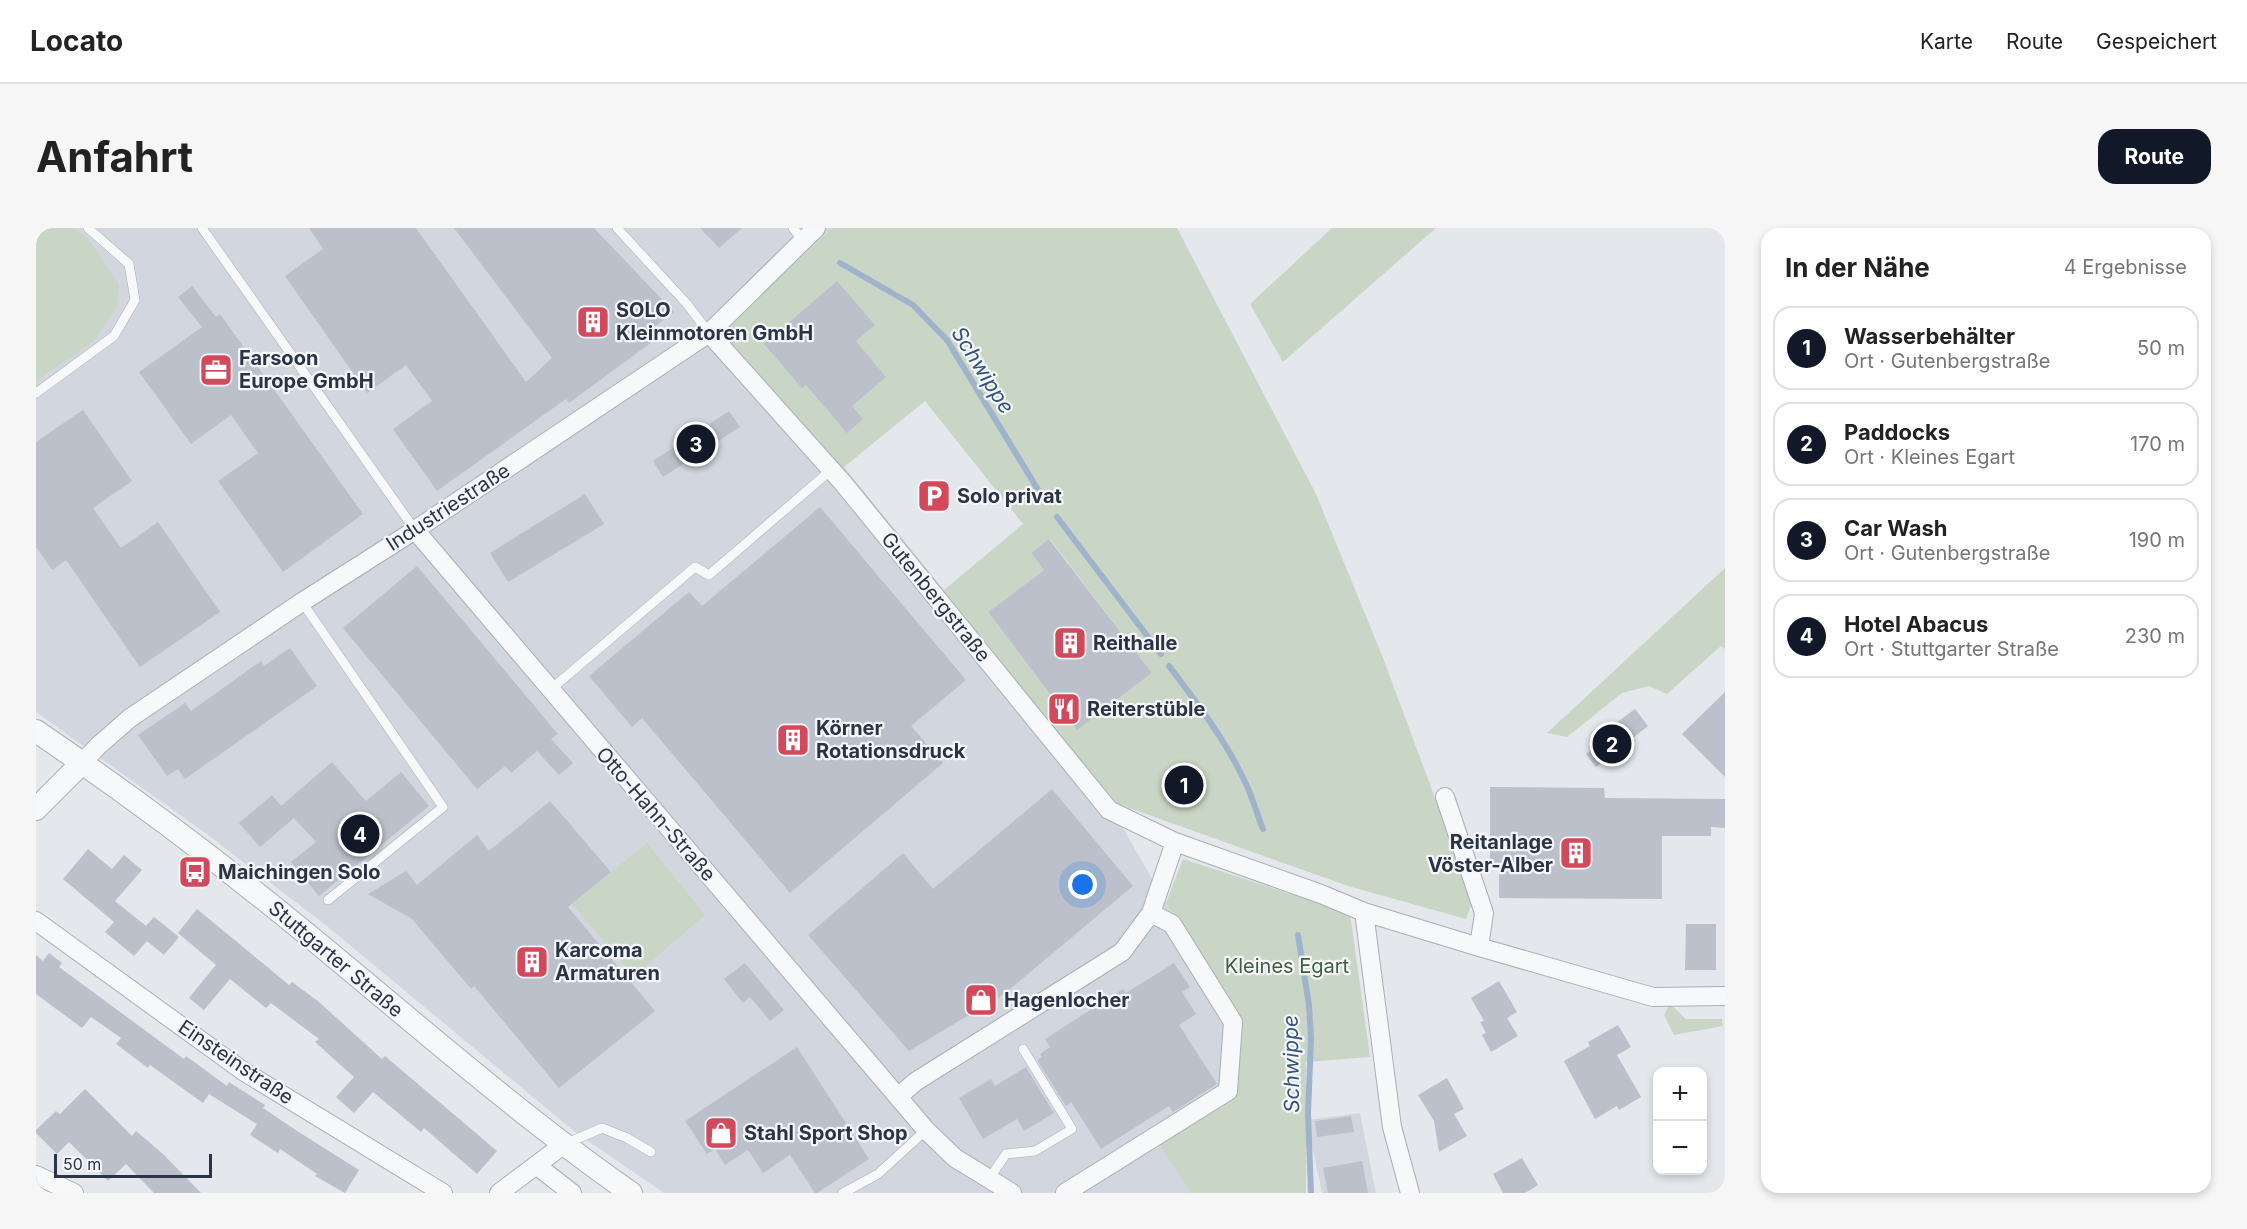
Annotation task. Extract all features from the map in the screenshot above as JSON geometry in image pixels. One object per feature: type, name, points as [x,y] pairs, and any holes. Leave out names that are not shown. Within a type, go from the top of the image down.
[{"type":"street","name":"Industriestraße","points":[[82,763],[130,718],[709,333],[804,232]]},
{"type":"street","name":"Gutenbergstraße","points":[[709,333],[831,470],[1109,810],[1175,842]]},
{"type":"street","name":"Otto-Hahn-Straße","points":[[415,530],[926,1130],[955,1158],[1012,1193]]},
{"type":"street","name":"Stuttgarter Straße","points":[[36,731],[172,828],[282,914],[491,1089],[563,1145],[631,1193]]},
{"type":"street","points":[[36,809],[82,763]]},
{"type":"street","points":[[1445,796],[1484,913],[1479,947]]},
{"type":"street","points":[[898,1097],[915,1082],[1122,952],[1151,913],[1175,842],[1321,894],[1364,912],[1653,997],[1725,996]]},
{"type":"street","points":[[1364,912],[1392,1127],[1410,1193]]},
{"type":"street","points":[[1065,1193],[1228,1091],[1233,1022],[1172,924],[1151,913]]},
{"type":"street","name":"Einsteinstraße","points":[[36,921],[243,1071],[443,1193]]},
{"type":"street","points":[[499,1193],[563,1145]]},
{"type":"street","points":[[537,1165],[573,1193]]},
{"type":"street","points":[[36,1175],[74,1193]]},
{"type":"lane","points":[[36,393],[114,336],[135,300],[129,264],[88,228]]},
{"type":"lane","points":[[202,228],[415,530]]},
{"type":"lane","points":[[617,228],[687,304],[709,333]]},
{"type":"lane","points":[[550,690],[694,567],[709,575],[831,470]]},
{"type":"lane","points":[[302,602],[443,807],[328,900]]},
{"type":"lane","points":[[989,1179],[1006,1154],[1035,1151],[1072,1129],[1023,1049]]},
{"type":"lane","points":[[563,1145],[602,1128],[627,1138],[651,1152]]},
{"type":"lane","points":[[843,1193],[878,1174],[926,1130]]},
{"type":"shaded area","points":[[73,228],[832,228],[711,342],[1107,800],[1166,903],[1239,1020],[1234,1093],[1158,1141],[1191,1193],[664,1193],[575,1132],[327,926],[208,835],[36,712],[36,382],[94,341],[87,237]]},
{"type":"shaded area","points":[[1360,1113],[1376,1193],[1322,1193],[1307,1120]]},
{"type":"green space","points":[[36,228],[73,228],[87,237],[119,284],[117,307],[94,341],[36,382]]},
{"type":"green space","points":[[832,228],[1177,228],[1316,494],[1383,658],[1473,900],[1466,919],[1348,886],[1107,800],[711,342]],"holes":[[[925,401],[1023,524],[944,590],[844,467]],[[1050,539],[1152,673],[1077,730],[988,612],[1044,570],[1031,553]]]},
{"type":"green space","points":[[1332,228],[1436,228],[1283,362],[1250,304]]},
{"type":"green space","points":[[1725,568],[1725,649],[1721,646],[1667,694],[1649,686],[1622,693],[1567,737],[1547,733]]},
{"type":"green space","points":[[647,843],[705,915],[634,976],[572,904]]},
{"type":"green space","name":"Kleines Egart","points":[[1183,859],[1350,913],[1370,1057],[1306,1062],[1306,1193],[1191,1193],[1157,1141],[1234,1092],[1239,1020],[1166,903]]},
{"type":"green space","points":[[1670,1004],[1686,1019],[1722,1019],[1723,1026],[1674,1035],[1664,1015]]},
{"type":"building","points":[[309,228],[416,228],[526,382],[552,358],[454,228],[594,228],[674,312],[648,332],[656,339],[569,403],[566,399],[437,491],[393,429],[432,401],[406,365],[367,393],[285,276],[323,249]]},
{"type":"building","name":"SOLO Kleinmotoren GmbH","points":[[700,228],[742,228],[719,248]]},
{"type":"building","points":[[837,281],[875,325],[856,341],[886,377],[852,406],[863,419],[847,433],[806,385],[802,388],[764,344]]},
{"type":"building","points":[[192,286],[216,317],[220,314],[363,514],[283,572],[218,481],[258,453],[231,415],[191,444],[139,372],[202,327],[178,297]]},
{"type":"building","points":[[83,410],[132,481],[93,508],[121,548],[158,522],[220,612],[140,667],[66,560],[52,570],[36,547],[36,442]]},
{"type":"building","points":[[729,411],[740,427],[663,477],[653,461]]},
{"type":"building","points":[[585,494],[604,524],[508,582],[490,553]]},
{"type":"building","name":"Körner Rotationsdruck","points":[[820,507],[966,680],[911,726],[943,763],[790,893],[642,718],[632,727],[589,676],[689,592],[702,606]]},
{"type":"building","name":"Reithalle","points":[[1049,539],[1152,673],[1077,730],[988,612],[1044,570],[1031,553]]},
{"type":"building","points":[[417,566],[558,734],[551,739],[573,763],[559,775],[537,751],[511,773],[505,766],[477,789],[343,628]]},
{"type":"building","points":[[290,648],[317,686],[185,779],[178,769],[167,776],[138,735],[185,703],[191,711],[261,661],[264,666]]},
{"type":"building","points":[[1725,692],[1725,777],[1682,734]]},
{"type":"building","points":[[1635,709],[1648,726],[1596,767],[1586,754],[1612,734],[1608,729]]},
{"type":"building","points":[[332,762],[366,801],[401,772],[429,806],[319,896],[291,862],[316,842],[294,818],[260,847],[239,823],[272,795],[281,806]]},
{"type":"building","name":"Reitanlage Vöster-Alber","points":[[1490,787],[1604,788],[1605,798],[1725,799],[1725,828],[1711,827],[1711,836],[1662,836],[1662,899],[1499,898],[1499,869],[1490,869]]},
{"type":"building","points":[[1052,789],[1133,886],[1004,994],[909,1051],[808,935],[903,853],[933,889]]},
{"type":"building","name":"Karcoma Armaturen","points":[[550,801],[611,872],[568,907],[655,1011],[559,1088],[474,986],[471,989],[412,919],[368,894],[406,871],[417,885],[477,835],[489,851]]},
{"type":"building","points":[[88,849],[112,869],[124,855],[142,870],[115,901],[146,926],[154,917],[179,937],[164,955],[147,941],[134,956],[105,932],[114,922],[63,879]]},
{"type":"building","points":[[197,909],[289,985],[292,982],[319,1002],[382,1059],[385,1056],[497,1151],[477,1174],[424,1128],[421,1132],[373,1092],[354,1113],[336,1097],[354,1077],[315,1042],[319,1039],[271,1003],[266,1008],[230,979],[204,1010],[189,998],[216,965],[178,933]]},
{"type":"building","points":[[1686,924],[1716,924],[1716,970],[1685,970]]},
{"type":"building","points":[[49,953],[62,963],[59,967],[184,1059],[186,1056],[227,1086],[229,1082],[265,1105],[263,1108],[294,1129],[359,1170],[345,1193],[315,1176],[317,1174],[280,1149],[278,1153],[250,1135],[257,1124],[209,1094],[203,1103],[150,1065],[148,1068],[116,1044],[121,1038],[91,1017],[82,1028],[36,994],[36,955],[43,961]]},
{"type":"building","points":[[745,963],[784,1010],[770,1021],[750,997],[743,1003],[724,979]]},
{"type":"building","points":[[1174,963],[1190,987],[1182,992],[1196,1014],[1179,1025],[1217,1084],[1173,1112],[1169,1106],[1101,1149],[1071,1102],[1066,1106],[1037,1060],[1042,1057],[1040,1054],[1050,1047],[1045,1039],[1123,989],[1126,993]]},
{"type":"building","points":[[1499,981],[1517,1012],[1507,1018],[1518,1036],[1491,1052],[1482,1035],[1486,1033],[1480,1022],[1484,1021],[1471,998]]},
{"type":"building","points":[[1618,1025],[1631,1047],[1617,1055],[1641,1097],[1619,1110],[1617,1106],[1595,1119],[1564,1061],[1590,1046],[1588,1042]]},
{"type":"building","points":[[797,1047],[869,1159],[817,1193],[790,1155],[763,1173],[748,1150],[725,1165],[715,1149],[707,1154],[685,1121]]},
{"type":"building","points":[[1026,1067],[1054,1113],[1024,1131],[1017,1119],[983,1139],[959,1098],[991,1079],[995,1086]]},
{"type":"building","points":[[1447,1078],[1464,1109],[1454,1114],[1467,1136],[1439,1152],[1434,1121],[1418,1095]]},
{"type":"building","points":[[85,1089],[132,1136],[136,1131],[163,1154],[201,1193],[154,1193],[126,1164],[108,1181],[69,1142],[57,1154],[36,1133],[36,1130],[56,1111],[60,1114]]},
{"type":"building","points":[[1351,1116],[1354,1132],[1317,1137],[1315,1121]]},
{"type":"building","points":[[1522,1158],[1538,1185],[1525,1193],[1503,1193],[1493,1174]]},
{"type":"building","points":[[1362,1161],[1368,1193],[1328,1193],[1323,1168]]},
{"type":"waterway","name":"Schwippe","points":[[840,263],[913,305],[947,340],[1043,498]]},
{"type":"waterway","name":"Schwippe","points":[[1057,517],[1161,654]]},
{"type":"waterway","name":"Schwippe","points":[[1169,666],[1230,753],[1263,829]]},
{"type":"waterway","name":"Schwippe","points":[[1298,935],[1309,1005],[1311,1039],[1308,1114],[1311,1193]]},
{"type":"place","name":"SOLO Kleinmotoren GmbH","points":[[593,322]]},
{"type":"place","name":"Farsoon Europe GmbH","points":[[216,370]]},
{"type":"place","name":"Car Wash","points":[[696,444]]},
{"type":"place","name":"Solo privat","points":[[934,496]]},
{"type":"place","name":"Reithalle","points":[[1070,643]]},
{"type":"place","name":"Reiterstüble","points":[[1064,709]]},
{"type":"place","name":"Körner Rotationsdruck","points":[[793,740]]},
{"type":"place","name":"Paddocks","points":[[1612,744]]},
{"type":"place","name":"Wasserbehälter","points":[[1184,785]]},
{"type":"place","name":"Hotel Abacus","points":[[360,834]]},
{"type":"place","name":"Reitanlage Vöster-Alber","points":[[1576,853]]},
{"type":"place","name":"Maichingen Solo","points":[[195,872]]},
{"type":"place","name":"Karcoma Armaturen","points":[[532,962]]},
{"type":"place","name":"Hagenlocher","points":[[981,1000]]},
{"type":"place","name":"Stahl Sport Shop","points":[[721,1133]]}]
